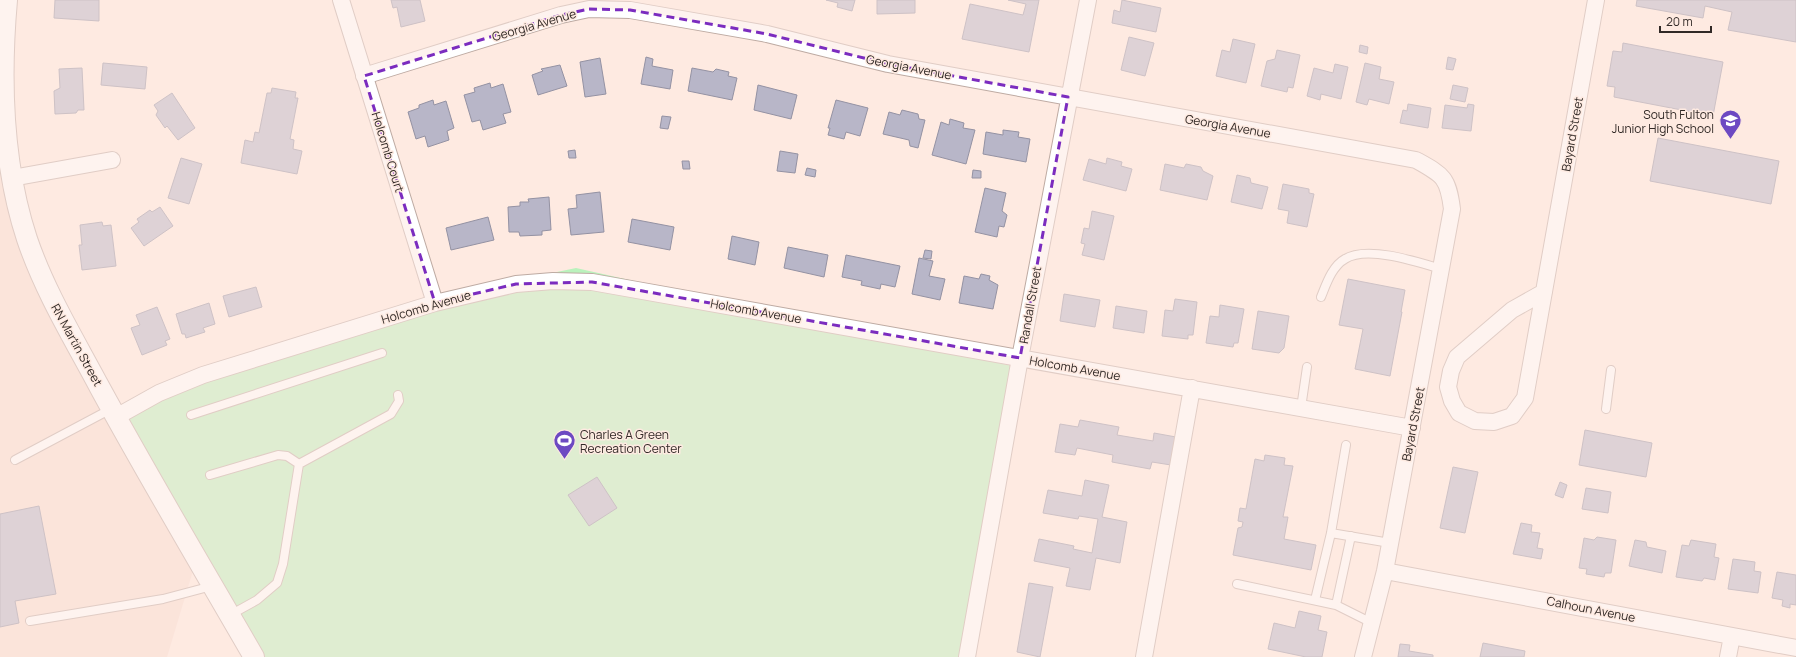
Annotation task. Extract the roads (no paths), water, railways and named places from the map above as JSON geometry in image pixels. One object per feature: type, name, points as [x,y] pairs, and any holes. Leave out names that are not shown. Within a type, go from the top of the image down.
[{"type":"street","name":"RN Martin Street","points":[[7,0],[2,56],[4,120],[12,178],[27,238],[47,290],[114,413],[254,657]]},
{"type":"street","name":"Holcomb Court","points":[[341,0],[435,303]]},
{"type":"street","name":"Randall Street","points":[[967,657],[1068,97],[1088,0]]},
{"type":"street","name":"Bayard Street","points":[[1544,292],[1512,310],[1457,357],[1451,371],[1448,387],[1452,401],[1459,413],[1475,421],[1494,422],[1512,416],[1525,398],[1531,395],[1544,292],[1596,0]]},
{"type":"street","name":"Georgia Avenue","points":[[364,76],[590,5],[630,10],[767,34],[888,64],[1416,160],[1439,172],[1450,189]]},
{"type":"street","points":[[12,178],[112,160]]},
{"type":"street","name":"Bayard Street","points":[[1363,657],[1385,570],[1412,428],[1452,209],[1450,189]]},
{"type":"street","name":"Holcomb Avenue","points":[[114,413],[203,375],[435,303],[516,284],[553,281],[592,282],[1412,428]]},
{"type":"street","points":[[1144,657],[1192,388]]},
{"type":"street","name":"Calhoun Avenue","points":[[1385,570],[1796,648]]},
{"type":"street","points":[[1728,657],[1732,636]]},
{"type":"lane","points":[[1321,297],[1331,274],[1345,259],[1362,253],[1392,257],[1441,269]]},
{"type":"lane","points":[[191,415],[382,353]]},
{"type":"lane","points":[[1301,408],[1307,367]]},
{"type":"lane","points":[[1606,409],[1611,370]]},
{"type":"lane","points":[[299,464],[391,414],[399,401],[398,395]]},
{"type":"lane","points":[[15,460],[114,413]]},
{"type":"lane","points":[[1316,600],[1331,533],[1346,445]]},
{"type":"lane","points":[[210,475],[278,455],[287,456],[299,464]]},
{"type":"lane","points":[[230,615],[257,600],[276,583],[283,564],[299,464]]},
{"type":"lane","points":[[1331,533],[1390,543]]},
{"type":"lane","points":[[1336,605],[1351,536]]},
{"type":"lane","points":[[1237,584],[1336,605],[1372,623]]},
{"type":"lane","points":[[30,621],[163,599],[213,586]]},
{"type":"place","name":"South Fulton Junior High School","points":[[1730,140]]},
{"type":"place","name":"Charles A Green Recreation Center","points":[[565,460]]}]
